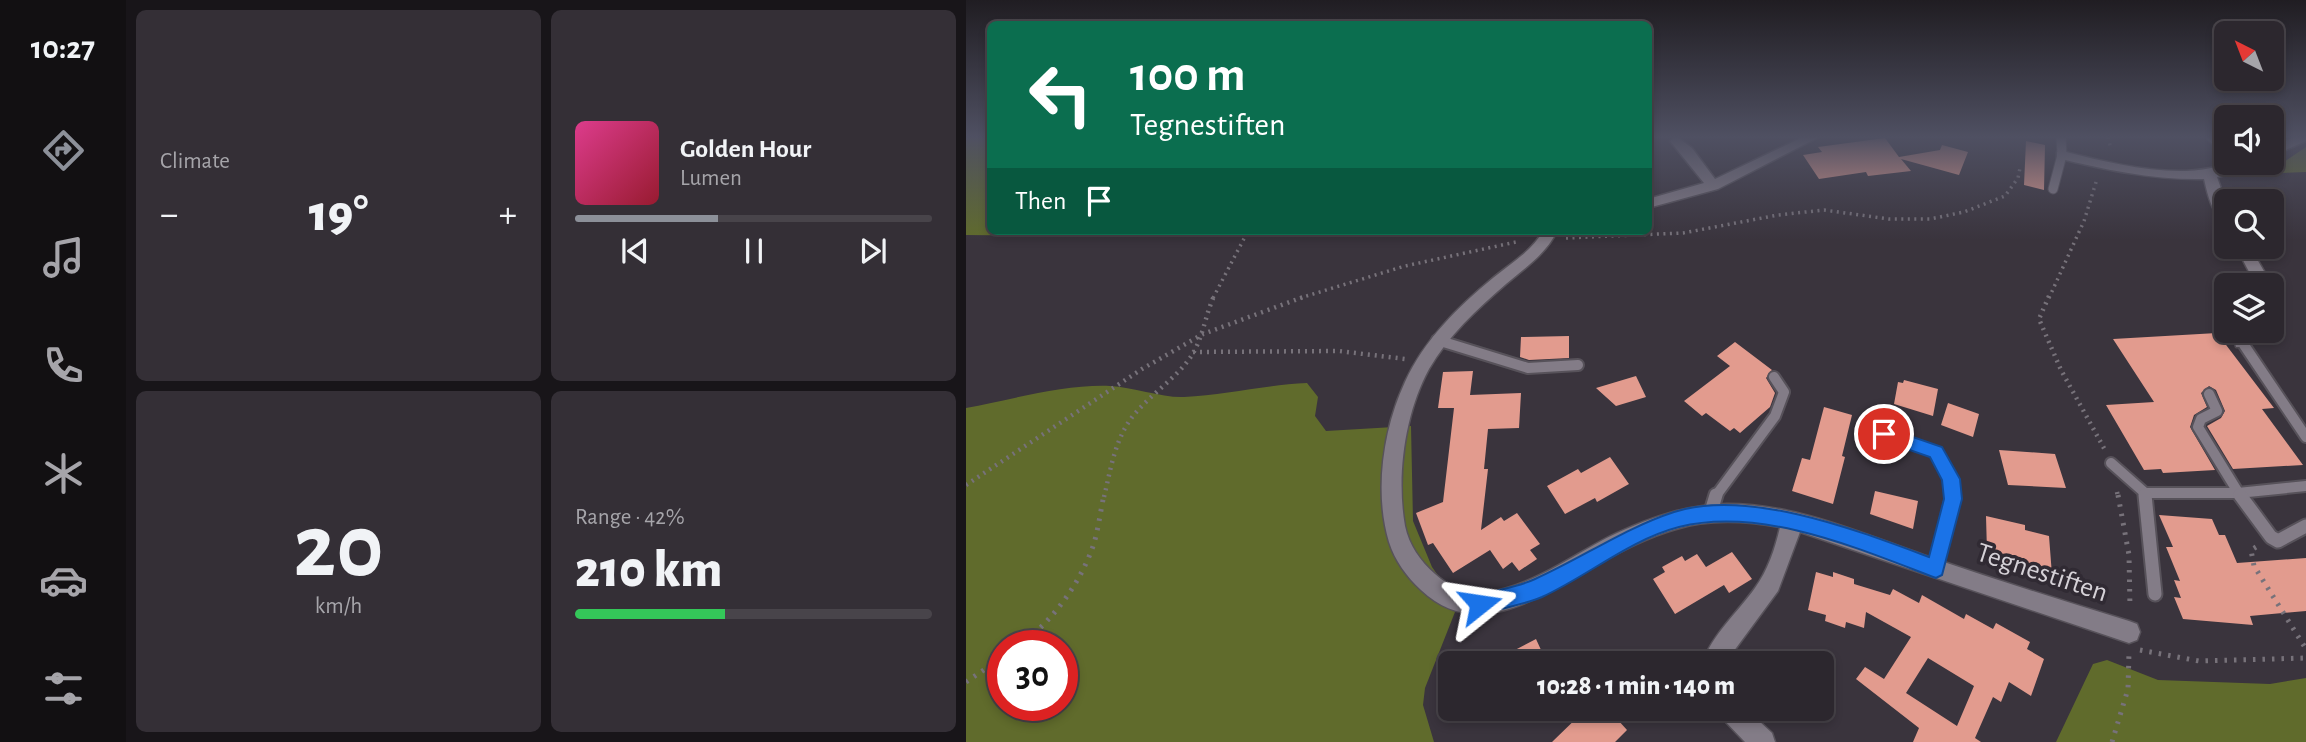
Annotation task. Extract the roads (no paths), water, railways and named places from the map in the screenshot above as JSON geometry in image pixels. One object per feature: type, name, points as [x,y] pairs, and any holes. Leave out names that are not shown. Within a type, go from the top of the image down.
[{"type":"street","points":[[1703,172],[1713,186]]},
{"type":"street","points":[[1652,203],[1713,186],[1747,172]]},
{"type":"street","points":[[2173,172],[2214,174]]},
{"type":"street","points":[[2210,175],[2214,194]]},
{"type":"street","name":"Tegnestiften","points":[[1548,235],[1437,340],[1406,401],[1398,437],[1393,486],[1394,519],[1403,554],[1424,581],[1446,596],[1480,604],[1537,589],[1631,537],[1677,519],[1751,514],[1844,534],[2129,640]]},
{"type":"street","points":[[1719,651],[1760,600],[1786,552],[1791,522]]},
{"type":"street","points":[[1741,721],[1763,742]]},
{"type":"lane","points":[[2053,188],[2057,172]]},
{"type":"lane","points":[[1437,340],[1528,368],[1578,365]]},
{"type":"lane","points":[[2246,343],[2306,437]]},
{"type":"lane","points":[[1710,515],[1713,499],[1776,416],[1784,392],[1774,377]]},
{"type":"lane","points":[[2209,394],[2217,411],[2201,419],[2198,427],[2238,493],[2271,537],[2278,541],[2306,526]]},
{"type":"lane","name":"Tegnestiften","points":[[1884,434],[1936,452],[1951,479],[1953,499],[1936,569]]},
{"type":"lane","points":[[2111,463],[2145,493],[2238,493],[2306,486]]},
{"type":"lane","points":[[2145,493],[2155,594]]}]
